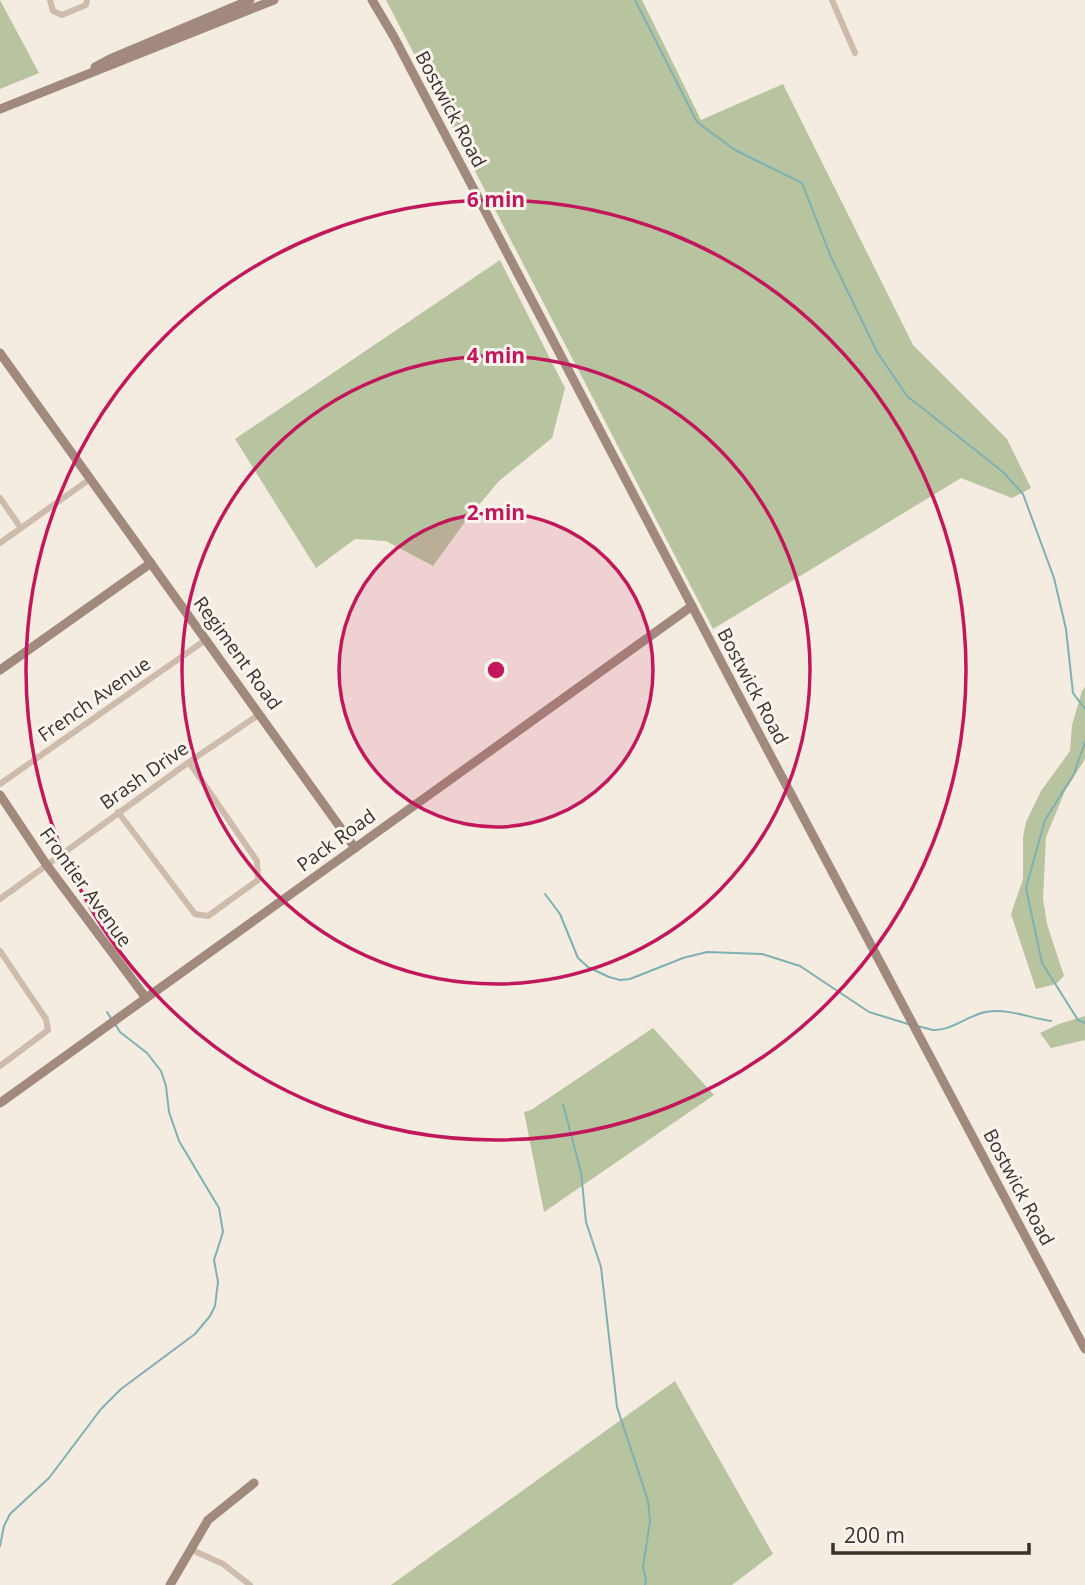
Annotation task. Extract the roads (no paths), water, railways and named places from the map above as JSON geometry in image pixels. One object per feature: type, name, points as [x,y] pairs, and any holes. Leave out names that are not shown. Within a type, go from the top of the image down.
[{"type":"main road","points":[[85,74],[110,59],[250,0]]},
{"type":"main road","points":[[0,108],[85,74],[113,66],[274,0]]},
{"type":"main road","name":"Bostwick Road","points":[[372,0],[394,37],[1085,1349]]},
{"type":"main road","name":"Bostwick Road","points":[[379,0],[394,37]]},
{"type":"main road","name":"Regiment Road","points":[[0,353],[355,848]]},
{"type":"main road","points":[[0,670],[151,563]]},
{"type":"main road","name":"Pack Road","points":[[0,1103],[692,606]]},
{"type":"main road","name":"Frontier Avenue","points":[[0,795],[46,864],[146,998]]},
{"type":"main road","points":[[170,1585],[208,1520],[254,1483]]},
{"type":"street","points":[[50,0],[53,11],[62,15],[86,5],[87,0]]},
{"type":"street","points":[[832,0],[855,53]]},
{"type":"street","points":[[0,542],[90,479]]},
{"type":"street","points":[[0,498],[21,528]]},
{"type":"street","name":"French Avenue","points":[[0,784],[207,639]]},
{"type":"street","name":"Brash Drive","points":[[0,899],[260,714]]},
{"type":"street","points":[[118,813],[195,914],[208,916],[258,880],[257,861],[189,762]]},
{"type":"street","points":[[0,951],[2,961],[46,1019],[48,1030],[0,1066]]},
{"type":"street","points":[[190,1549],[223,1564],[250,1585]]},
{"type":"waterway","points":[[635,0],[697,122],[735,150],[802,183],[831,257],[877,352],[907,396],[1003,472],[1023,494],[1054,578],[1066,629],[1073,693],[1085,709]]},
{"type":"waterway","points":[[1085,742],[1074,774],[1045,820],[1026,888],[1042,963],[1078,1020],[1085,1023]]},
{"type":"waterway","points":[[545,894],[560,914],[578,958],[588,967],[609,977],[630,979],[683,958],[707,952],[762,954],[800,966],[869,1012],[908,1024]]},
{"type":"waterway","points":[[917,1026],[940,1030],[979,1014],[994,1011],[1051,1021]]},
{"type":"waterway","points":[[107,1012],[112,1020]]},
{"type":"waterway","points":[[0,1546],[4,1526],[10,1514],[49,1478],[101,1409],[121,1389],[195,1334],[215,1306],[218,1282],[214,1260],[223,1232],[219,1208],[179,1141],[169,1112],[161,1071],[147,1053],[120,1032],[115,1024]]},
{"type":"waterway","points":[[563,1104],[581,1172],[586,1222],[601,1267],[617,1407],[648,1501],[650,1521],[643,1567],[645,1585]]}]
